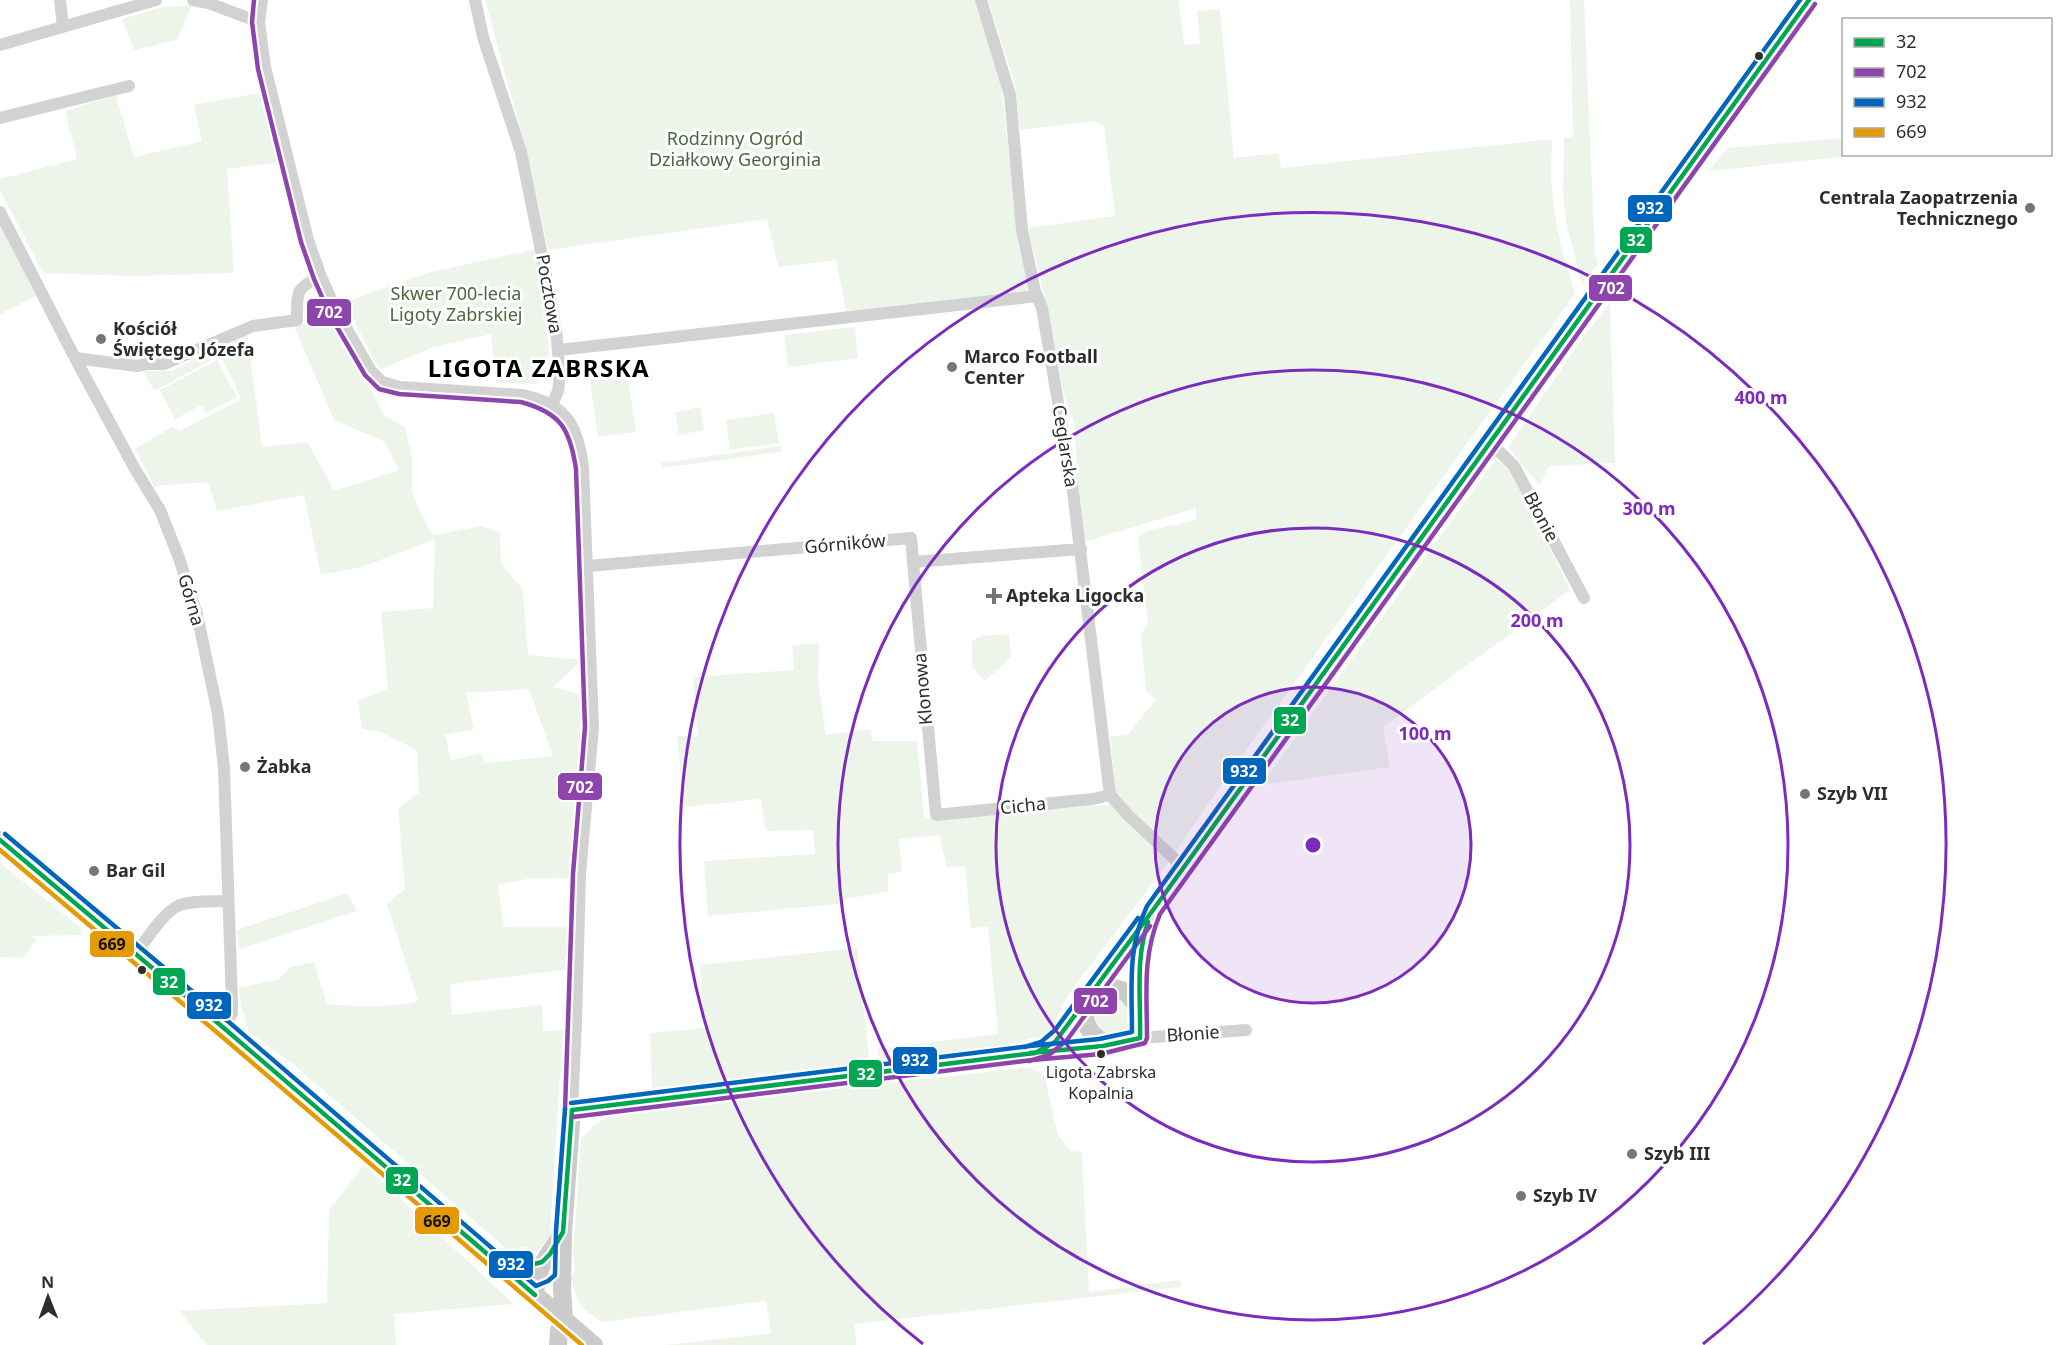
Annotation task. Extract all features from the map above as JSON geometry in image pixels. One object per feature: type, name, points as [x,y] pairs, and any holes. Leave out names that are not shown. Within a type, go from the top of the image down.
[{"type":"street","points":[[60,0],[63,26]]},
{"type":"street","points":[[0,45],[156,0]]},
{"type":"street","points":[[193,0],[208,3],[259,22]]},
{"type":"street","points":[[262,0],[259,22],[268,78],[308,240],[321,277],[338,312],[377,378],[391,385],[522,395],[542,399],[570,422],[579,440],[583,468],[588,566],[593,727],[580,874],[572,1110],[563,1232],[564,1319],[559,1331],[558,1345]]},
{"type":"street","name":"Pocztowa","points":[[475,0],[483,37],[521,152],[552,304],[559,350],[560,375],[558,390],[552,405]]},
{"type":"street","name":"Ceglarska","points":[[981,0],[1010,95],[1022,230],[1037,296],[1042,308],[1052,361],[1081,549],[1110,795]]},
{"type":"street","name":"Błonie","points":[[1035,1053],[1055,1042],[1153,910],[1809,0]]},
{"type":"street","points":[[0,118],[129,86]]},
{"type":"street","name":"Górna","points":[[0,212],[75,358],[135,469],[160,510],[179,558],[196,614],[218,714],[224,768],[232,1003],[232,1013],[225,1029]]},
{"type":"street","points":[[75,358],[136,366],[171,362],[253,326],[297,320],[299,291],[307,282],[321,277]]},
{"type":"street","points":[[559,350],[1037,296]]},
{"type":"street","name":"Błonie","points":[[1489,444],[1514,466],[1584,598]]},
{"type":"street","name":"Górników","points":[[588,566],[911,538],[913,562]]},
{"type":"street","points":[[913,562],[1081,549]]},
{"type":"street","name":"Klonowa","points":[[913,562],[936,815]]},
{"type":"street","points":[[1110,795],[1121,809],[1183,867]]},
{"type":"street","name":"Cicha","points":[[936,815],[1093,799],[1110,795]]},
{"type":"street","points":[[0,840],[594,1345]]},
{"type":"street","points":[[136,954],[173,909],[189,903],[228,901]]},
{"type":"street","name":"Błonie","points":[[1140,1038],[1139,956],[1144,932],[1153,910]]},
{"type":"street","points":[[1111,1044],[1101,1041],[1088,1030],[1084,1015],[1087,999],[1102,989],[1117,989],[1131,995],[1140,1011]]},
{"type":"street","name":"Błonie","points":[[572,1110],[1058,1052],[1140,1038],[1246,1030]]},
{"type":"street","points":[[535,1295],[536,1278],[542,1262],[550,1254],[563,1232]]},
{"type":"street","points":[[501,1265],[523,1267],[542,1262]]},
{"type":"street","points":[[535,1295],[552,1287],[562,1278]]},
{"type":"green space","name":"Rodzinny Ogród Działkowy Georginia","points":[[485,0],[976,0],[1002,89],[1019,247],[1031,292],[847,315],[836,260],[778,267],[767,219],[548,250],[527,153]]},
{"type":"green space","points":[[988,0],[1179,0],[1184,45],[1200,43],[1197,11],[1220,9],[1234,158],[1279,153],[1281,168],[1552,139],[1551,177],[1555,217],[1575,294],[1228,775],[1168,863],[1082,976],[1065,1000],[1053,1027],[1038,1038],[1027,1039],[1023,1045],[887,1061],[878,1056],[878,1049],[998,1034],[988,927],[971,928],[965,866],[947,867],[939,835],[899,839],[902,872],[888,874],[888,892],[849,898],[840,904],[708,916],[704,861],[815,854],[813,830],[766,831],[761,799],[684,807],[677,736],[698,737],[693,677],[794,670],[792,645],[819,643],[818,681],[826,735],[870,729],[872,741],[917,741],[924,816],[936,821],[1108,805],[1115,789],[1110,736],[1128,735],[1156,699],[1146,692],[1141,635],[1148,623],[1138,538],[1147,531],[1196,520],[1196,508],[1084,542],[1074,420],[1067,408],[1028,228],[1115,216],[1104,126],[1096,121],[1020,130],[1015,85]]},
{"type":"green space","points":[[1570,0],[1584,0],[1595,254],[1598,264],[1582,285],[1566,221],[1563,191],[1564,138],[1573,137]]},
{"type":"green space","points":[[192,5],[177,40],[134,50],[122,19],[163,7]]},
{"type":"green space","points":[[265,92],[282,162],[227,169],[234,273],[134,276],[43,273],[0,190],[0,179],[77,159],[65,111],[116,95],[134,157],[202,141],[194,105]]},
{"type":"green space","points":[[1842,138],[1842,156],[1849,156],[1709,171],[1727,148]]},
{"type":"green space","points":[[0,225],[36,296],[0,314]]},
{"type":"green space","name":"Skwer 700-lecia Ligoty Zabrskiej","points":[[536,249],[550,321],[547,322],[547,363],[537,384],[496,383],[491,334],[433,347],[381,369],[375,363],[345,302],[427,273]]},
{"type":"green space","points":[[1610,303],[1615,463],[1549,466],[1540,485],[1508,448],[1581,340]]},
{"type":"green space","points":[[334,323],[385,416],[405,427],[412,457],[412,491],[420,512],[433,535],[481,526],[500,532],[501,563],[523,590],[528,655],[582,660],[553,687],[583,696],[588,734],[571,878],[532,878],[498,885],[504,927],[569,927],[570,969],[450,984],[452,1015],[542,1005],[543,1031],[569,1030],[569,1072],[560,1073],[550,1236],[537,1252],[523,1247],[508,1250],[292,1063],[249,1032],[241,1005],[239,988],[279,979],[290,967],[314,962],[327,1004],[372,1006],[418,1001],[387,904],[405,889],[398,809],[419,792],[417,750],[380,732],[362,729],[358,700],[388,689],[381,612],[433,608],[435,539],[362,567],[321,575],[304,495],[217,511],[208,482],[154,486],[135,449],[172,427],[180,431],[241,399],[221,355],[154,391],[144,371],[172,371],[247,331],[262,447],[307,442],[334,490],[399,470],[385,442],[334,420],[293,324]],"holes":[[[529,689],[553,756],[484,763],[481,753],[451,760],[445,735],[474,729],[466,693]]]},
{"type":"green space","points":[[855,327],[858,358],[788,367],[784,335]]},
{"type":"green space","points":[[217,360],[237,397],[206,413],[202,405],[175,419],[160,390]]},
{"type":"green space","points":[[626,362],[636,432],[598,437],[588,367]]},
{"type":"green space","points":[[700,407],[704,430],[679,435],[675,412]]},
{"type":"green space","points":[[774,413],[779,443],[730,450],[726,420]]},
{"type":"green space","points":[[781,446],[781,452],[662,468],[661,463]]},
{"type":"green space","points":[[1496,459],[1515,475],[1570,590],[1383,727],[1390,767],[1261,785]]},
{"type":"green space","points":[[1009,634],[1011,657],[985,681],[972,667],[972,641],[981,636]]},
{"type":"green space","points":[[0,863],[80,927],[82,935],[32,936],[37,940],[23,958],[0,957]]},
{"type":"green space","points":[[347,893],[357,911],[239,949],[237,930]]},
{"type":"green space","points":[[857,948],[869,1057],[864,1063],[652,1090],[650,1033],[704,1028],[700,965]]},
{"type":"green space","points":[[1118,995],[1132,1009],[1127,1030],[1118,1036],[1097,1032],[1090,1012],[1098,999]]},
{"type":"green space","points":[[1030,1067],[1044,1075],[1058,1135],[1070,1151],[1082,1152],[1089,1292],[1180,1280],[1181,1287],[855,1324],[856,1345],[666,1345],[771,1333],[766,1301],[602,1322],[584,1308],[577,1298],[571,1277],[575,1271],[573,1255],[581,1140],[593,1125],[615,1114]]},
{"type":"green space","points":[[364,1165],[514,1304],[394,1314],[396,1345],[207,1345],[179,1311],[327,1303],[329,1210]]},
{"type":"transit line","name":"702","points":[[254,0],[252,22],[258,69],[301,242],[330,315],[365,375],[379,389],[399,394],[521,402],[535,406],[546,411],[561,425],[567,433],[574,455],[585,727],[573,874],[565,1110]]},
{"type":"transit line","name":"932","points":[[571,1103],[1099,1039],[1132,1032],[1133,953],[1147,906],[1800,0]]},
{"type":"transit line","name":"32","points":[[572,1110],[1035,1053],[1055,1042],[1153,910],[1809,0]]},
{"type":"transit line","name":"702","points":[[573,1117],[1032,1060],[1101,1054],[1145,1043],[1147,1038],[1148,960],[1150,945],[1160,914],[1815,4]]},
{"type":"transit line","name":"932","points":[[5,834],[230,1023],[536,1286],[555,1275],[565,1109]]},
{"type":"transit line","name":"32","points":[[0,840],[535,1295]]},
{"type":"transit line","name":"669","points":[[0,850],[582,1345]]},
{"type":"transit line","name":"932","points":[[1025,1047],[1041,1042],[1055,1030],[1138,918]]},
{"type":"transit line","name":"32","points":[[1140,1038],[1140,965],[1148,922]]},
{"type":"transit line","name":"702","points":[[1029,1061],[1049,1055],[1067,1040],[1150,926]]},
{"type":"transit line","name":"32","points":[[1030,1053],[1103,1046],[1140,1038]]},
{"type":"transit line","name":"32","points":[[500,1265],[523,1267],[542,1262],[550,1254],[563,1232],[572,1110]]},
{"type":"place","name":"Centrala Zaopatrzenia Technicznego","points":[[2030,208]]},
{"type":"place","name":"Kościół Świętego Józefa","points":[[101,339]]},
{"type":"place","name":"Marco Football Center","points":[[952,367]]},
{"type":"place","name":"Apteka Ligocka","points":[[994,596]]},
{"type":"place","name":"Żabka","points":[[245,767]]},
{"type":"place","name":"Szyb VII","points":[[1805,794]]},
{"type":"place","name":"Bar Gil","points":[[94,871]]},
{"type":"place","name":"Ligota Zabrska Kopalnia","points":[[1101,1054]]},
{"type":"place","name":"Szyb III","points":[[1632,1154]]},
{"type":"place","name":"Szyb IV","points":[[1521,1196]]},
{"type":"district","name":"LIGOTA ZABRSKA","points":[[539,369]]}]
